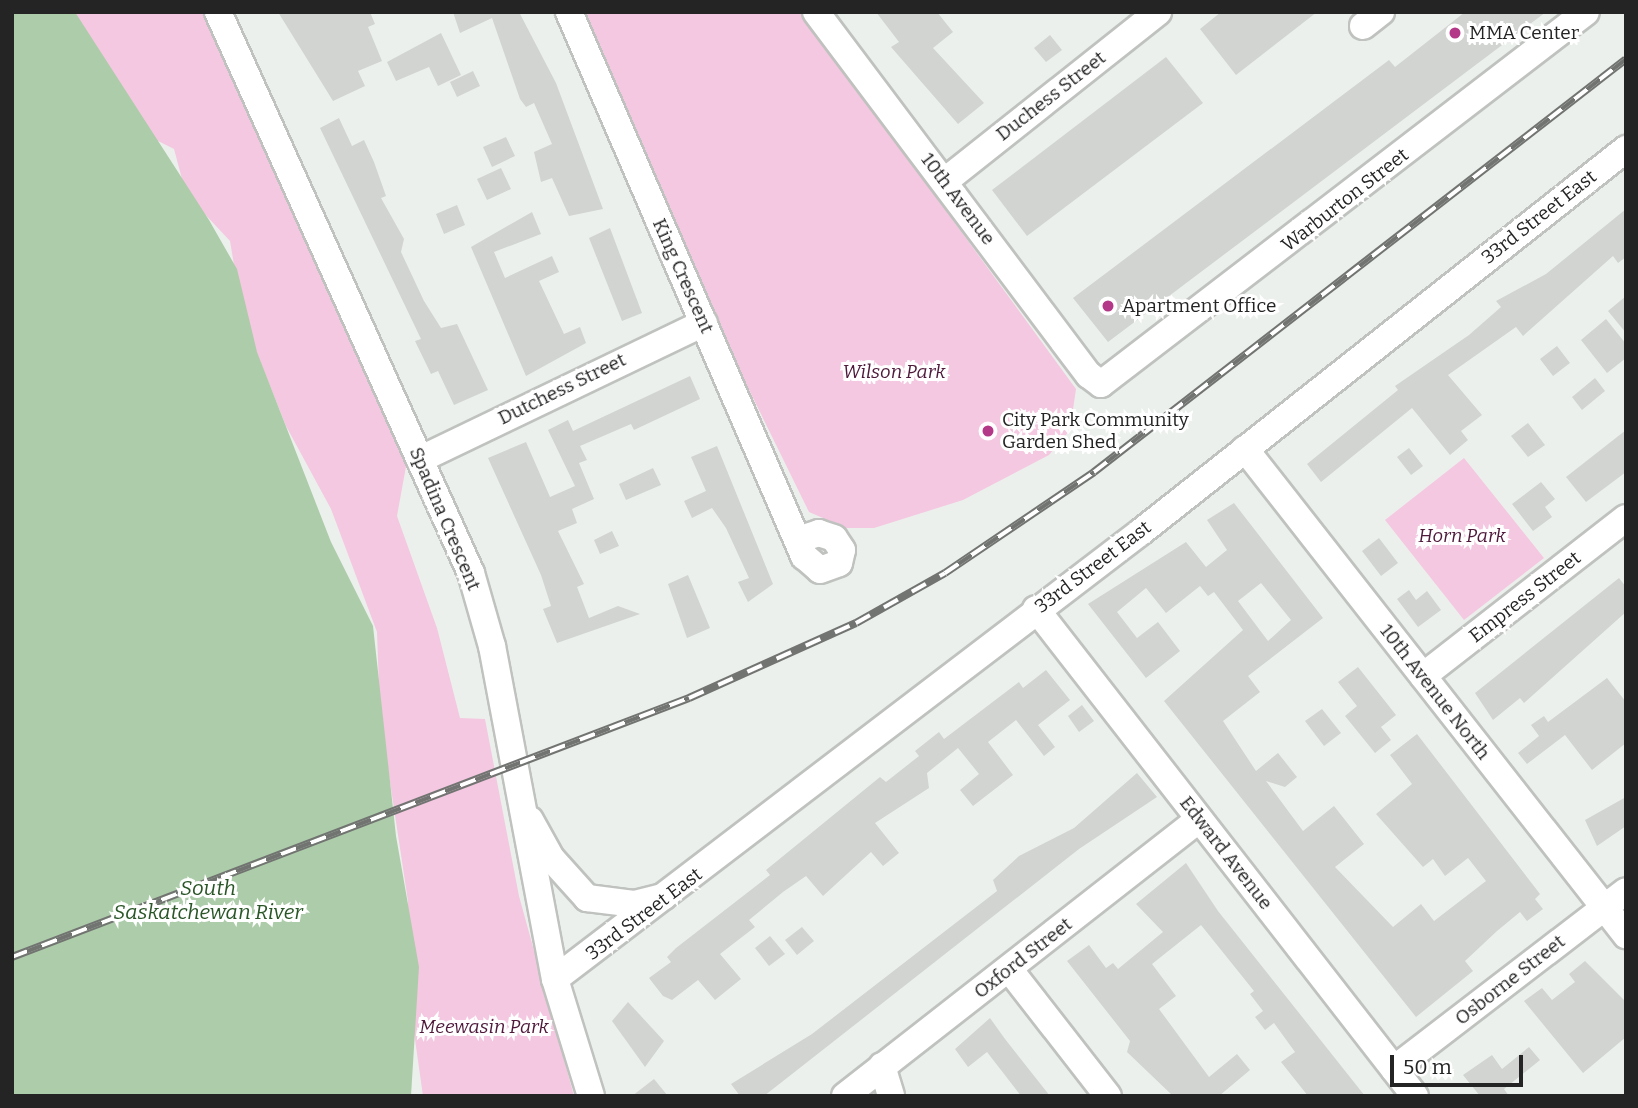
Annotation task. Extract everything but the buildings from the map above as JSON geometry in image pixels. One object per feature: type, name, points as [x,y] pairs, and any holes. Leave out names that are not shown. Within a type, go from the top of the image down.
[{"type":"street","name":"Spadina Crescent","points":[[218,12],[421,459],[478,597],[522,804],[555,979],[591,1096]]},
{"type":"street","name":"King Crescent","points":[[569,12],[801,539]]},
{"type":"street","name":"10th Avenue","points":[[816,12],[1088,375],[1101,384]]},
{"type":"street","name":"Duchess Street","points":[[945,181],[1158,12]]},
{"type":"street","name":"Warburton Street","points":[[1101,384],[1586,12]]},
{"type":"street","name":"33rd Street East","points":[[555,979],[668,896],[1623,157]]},
{"type":"street","name":"Dutchess Street","points":[[421,459],[704,323]]},
{"type":"street","name":"10th Avenue North","points":[[1245,449],[1626,934]]},
{"type":"street","name":"Empress Street","points":[[1423,676],[1626,518]]},
{"type":"street","name":"Edward Avenue","points":[[1036,609],[1415,1096]]},
{"type":"street","points":[[522,804],[551,858],[587,898],[634,904],[668,896]]},
{"type":"street","name":"Oxford Street","points":[[845,1096],[1199,819]]},
{"type":"street","name":"Osborne Street","points":[[1394,1069],[1626,891]]},
{"type":"street","points":[[1009,969],[1108,1096]]},
{"type":"street","points":[[882,1066],[891,1096]]},
{"type":"green space","name":"Meewasin Park","points":[[69,12],[202,12],[407,461],[397,516],[437,628],[460,718],[485,719],[519,896],[574,1096],[423,1096],[407,983],[408,901],[380,716],[377,632],[331,509],[286,426],[243,318],[230,241],[186,194],[174,149],[142,133]]},
{"type":"green space","name":"Wilson Park","points":[[583,12],[801,12],[1076,389],[1070,430],[1049,455],[963,500],[874,528],[846,528],[809,512],[727,345]]},
{"type":"green space","name":"Horn Park","points":[[1464,458],[1544,558],[1464,620],[1385,520]]},
{"type":"water","name":"South Saskatchewan River","points":[[12,12],[75,12],[209,220],[237,269],[257,352],[331,542],[373,626],[396,836],[419,967],[411,1096],[12,1096]]},
{"type":"railway","points":[[12,957],[689,698],[856,623],[945,573],[1094,472],[1626,59]]},
{"type":"place","name":"MMA Center","points":[[1455,33]]},
{"type":"place","name":"Apartment Office","points":[[1108,306]]},
{"type":"place","name":"City Park Community Garden Shed","points":[[988,431]]}]
